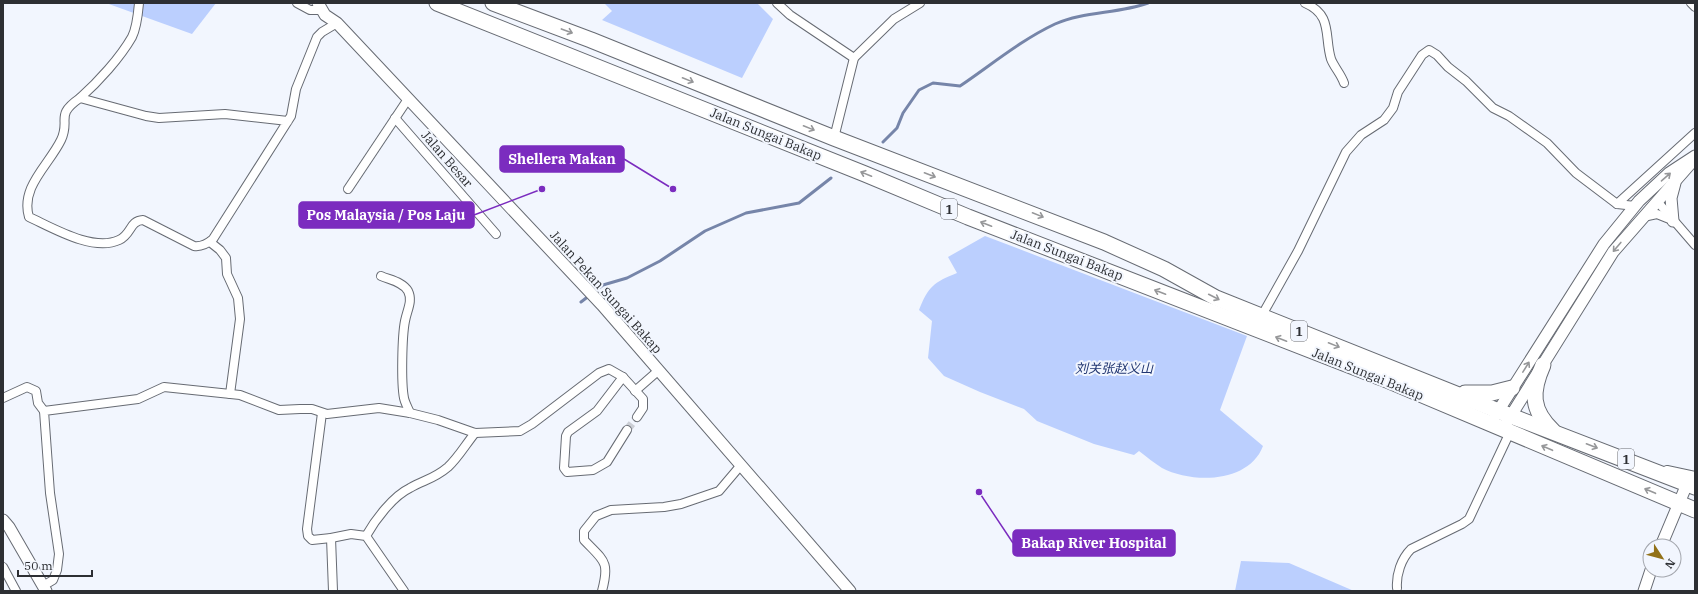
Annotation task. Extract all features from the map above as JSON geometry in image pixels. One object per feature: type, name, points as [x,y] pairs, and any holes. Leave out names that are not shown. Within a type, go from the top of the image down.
[{"type":"highway","name":"Jalan Sungai Bakap","points":[[437,3],[865,174],[968,217],[1382,378],[1695,510]]},
{"type":"highway","name":"Jalan Sungai Bakap","points":[[494,3],[592,40],[834,138],[1104,242],[1164,269],[1216,298],[1261,317],[1556,433],[1692,482]]},
{"type":"highway","points":[[1543,365],[1535,389],[1535,401],[1542,418],[1556,433]]},
{"type":"highway","points":[[1450,391],[1471,394],[1492,393],[1512,388]]},
{"type":"main road","name":"Jalan Pekan Sungai Bakap","points":[[324,4],[335,21],[602,305],[741,465],[845,589]]},
{"type":"main road","points":[[1505,413],[1543,365],[1613,252],[1676,181],[1695,157]]},
{"type":"main road","points":[[1501,428],[1512,388],[1604,244],[1637,204],[1670,174],[1695,157]]},
{"type":"main road","points":[[1673,221],[1671,198],[1676,181]]},
{"type":"main road","points":[[1637,204],[1657,201]]},
{"type":"main road","points":[[1664,538],[1679,503],[1692,482]]},
{"type":"main road","points":[[3,520],[10,527],[44,589]]},
{"type":"main road","points":[[1644,591],[1648,578]]},
{"type":"street","points":[[139,3],[138,17],[132,36],[102,76],[80,98],[67,108],[64,114],[64,132],[62,137],[31,186],[27,199],[27,210],[29,217],[79,240],[110,243],[120,240],[127,234],[132,224],[136,220],[143,220],[194,246],[198,247],[210,242],[291,116],[296,89],[317,37],[335,21]]},
{"type":"street","points":[[297,3],[310,10],[324,4]]},
{"type":"street","points":[[777,3],[790,15],[854,58]]},
{"type":"street","points":[[834,138],[854,58],[894,19],[920,3]]},
{"type":"street","points":[[1692,3],[1695,7]]},
{"type":"street","points":[[1311,4],[1321,14],[1326,26],[1331,60],[1344,83]]},
{"type":"street","points":[[1261,317],[1298,251],[1346,152],[1361,135],[1384,120],[1393,108],[1398,92],[1422,54],[1429,50],[1437,55],[1448,67],[1466,81],[1486,103],[1547,143],[1576,173],[1617,204],[1623,220]]},
{"type":"street","points":[[80,98],[146,116],[173,117],[225,114],[288,121]]},
{"type":"street","points":[[348,189],[408,99]]},
{"type":"street","name":"Jalan Besar","points":[[395,118],[496,234]]},
{"type":"street","points":[[1617,204],[1695,133]]},
{"type":"street","points":[[1657,201],[1695,245]]},
{"type":"street","points":[[1617,204],[1637,204]]},
{"type":"street","points":[[1643,217],[1656,214],[1673,221]]},
{"type":"street","points":[[210,242],[220,250],[226,258],[227,274],[238,298],[240,319],[230,394]]},
{"type":"street","points":[[381,276],[391,281],[400,283],[408,290],[411,301],[404,321],[403,379],[404,399],[410,413]]},
{"type":"street","points":[[44,411],[138,399],[164,387],[240,395],[279,410],[300,409],[332,414],[379,408],[410,413],[438,420],[475,433],[520,431],[532,424],[599,373],[609,369],[623,377],[643,399],[643,408],[637,417]]},
{"type":"street","points":[[635,391],[658,370]]},
{"type":"street","points":[[623,377],[597,411],[568,432],[566,436],[564,468],[567,472],[593,470],[607,462],[627,430]]},
{"type":"street","points":[[3,398],[28,387],[36,392],[38,403],[44,411],[50,493],[59,554],[57,570],[53,580],[44,589]]},
{"type":"street","points":[[322,413],[307,529],[308,536],[312,540],[351,534],[366,536],[404,591]]},
{"type":"street","points":[[1397,588],[1396,578],[1406,553],[1411,548],[1462,524],[1469,519],[1501,428]]},
{"type":"street","points":[[366,536],[374,520],[390,504],[409,488],[429,480],[448,467],[475,433]]},
{"type":"street","points":[[602,591],[606,565],[603,558],[584,540],[584,531],[596,516],[611,510],[664,507],[685,503],[719,491],[741,465]]},
{"type":"street","points":[[331,538],[333,591]]},
{"type":"street","points":[[3,567],[16,591]]},
{"type":"green space","points":[[106,3],[216,3],[192,34]]},
{"type":"green space","points":[[604,3],[757,3],[773,19],[742,78],[602,20],[612,11]]},
{"type":"green space","name":"刘关张赵义山","points":[[985,236],[1247,336],[1220,410],[1263,446],[1256,458],[1246,467],[1219,477],[1189,477],[1162,468],[1139,451],[1134,455],[1094,444],[1037,421],[1024,409],[944,376],[928,358],[932,321],[919,310],[933,286],[943,279],[957,273],[948,257]]},
{"type":"green space","points":[[1241,561],[1289,563],[1354,591],[1235,591]]},
{"type":"waterway","points":[[883,142],[897,128],[903,113],[919,90],[933,83],[960,86],[1018,45],[1055,24],[1078,17],[1137,7],[1148,3]]},
{"type":"waterway","points":[[581,302],[603,285],[627,278],[660,261],[705,231],[746,213],[799,203],[831,178]]},
{"type":"tunnel","points":[[627,430],[637,417]]},
{"type":"place","name":"Pos Malaysia / Pos Laju","points":[[542,189]]},
{"type":"place","name":"Shellera Makan","points":[[673,189]]},
{"type":"place","name":"Bakap River Hospital","points":[[979,492]]}]
